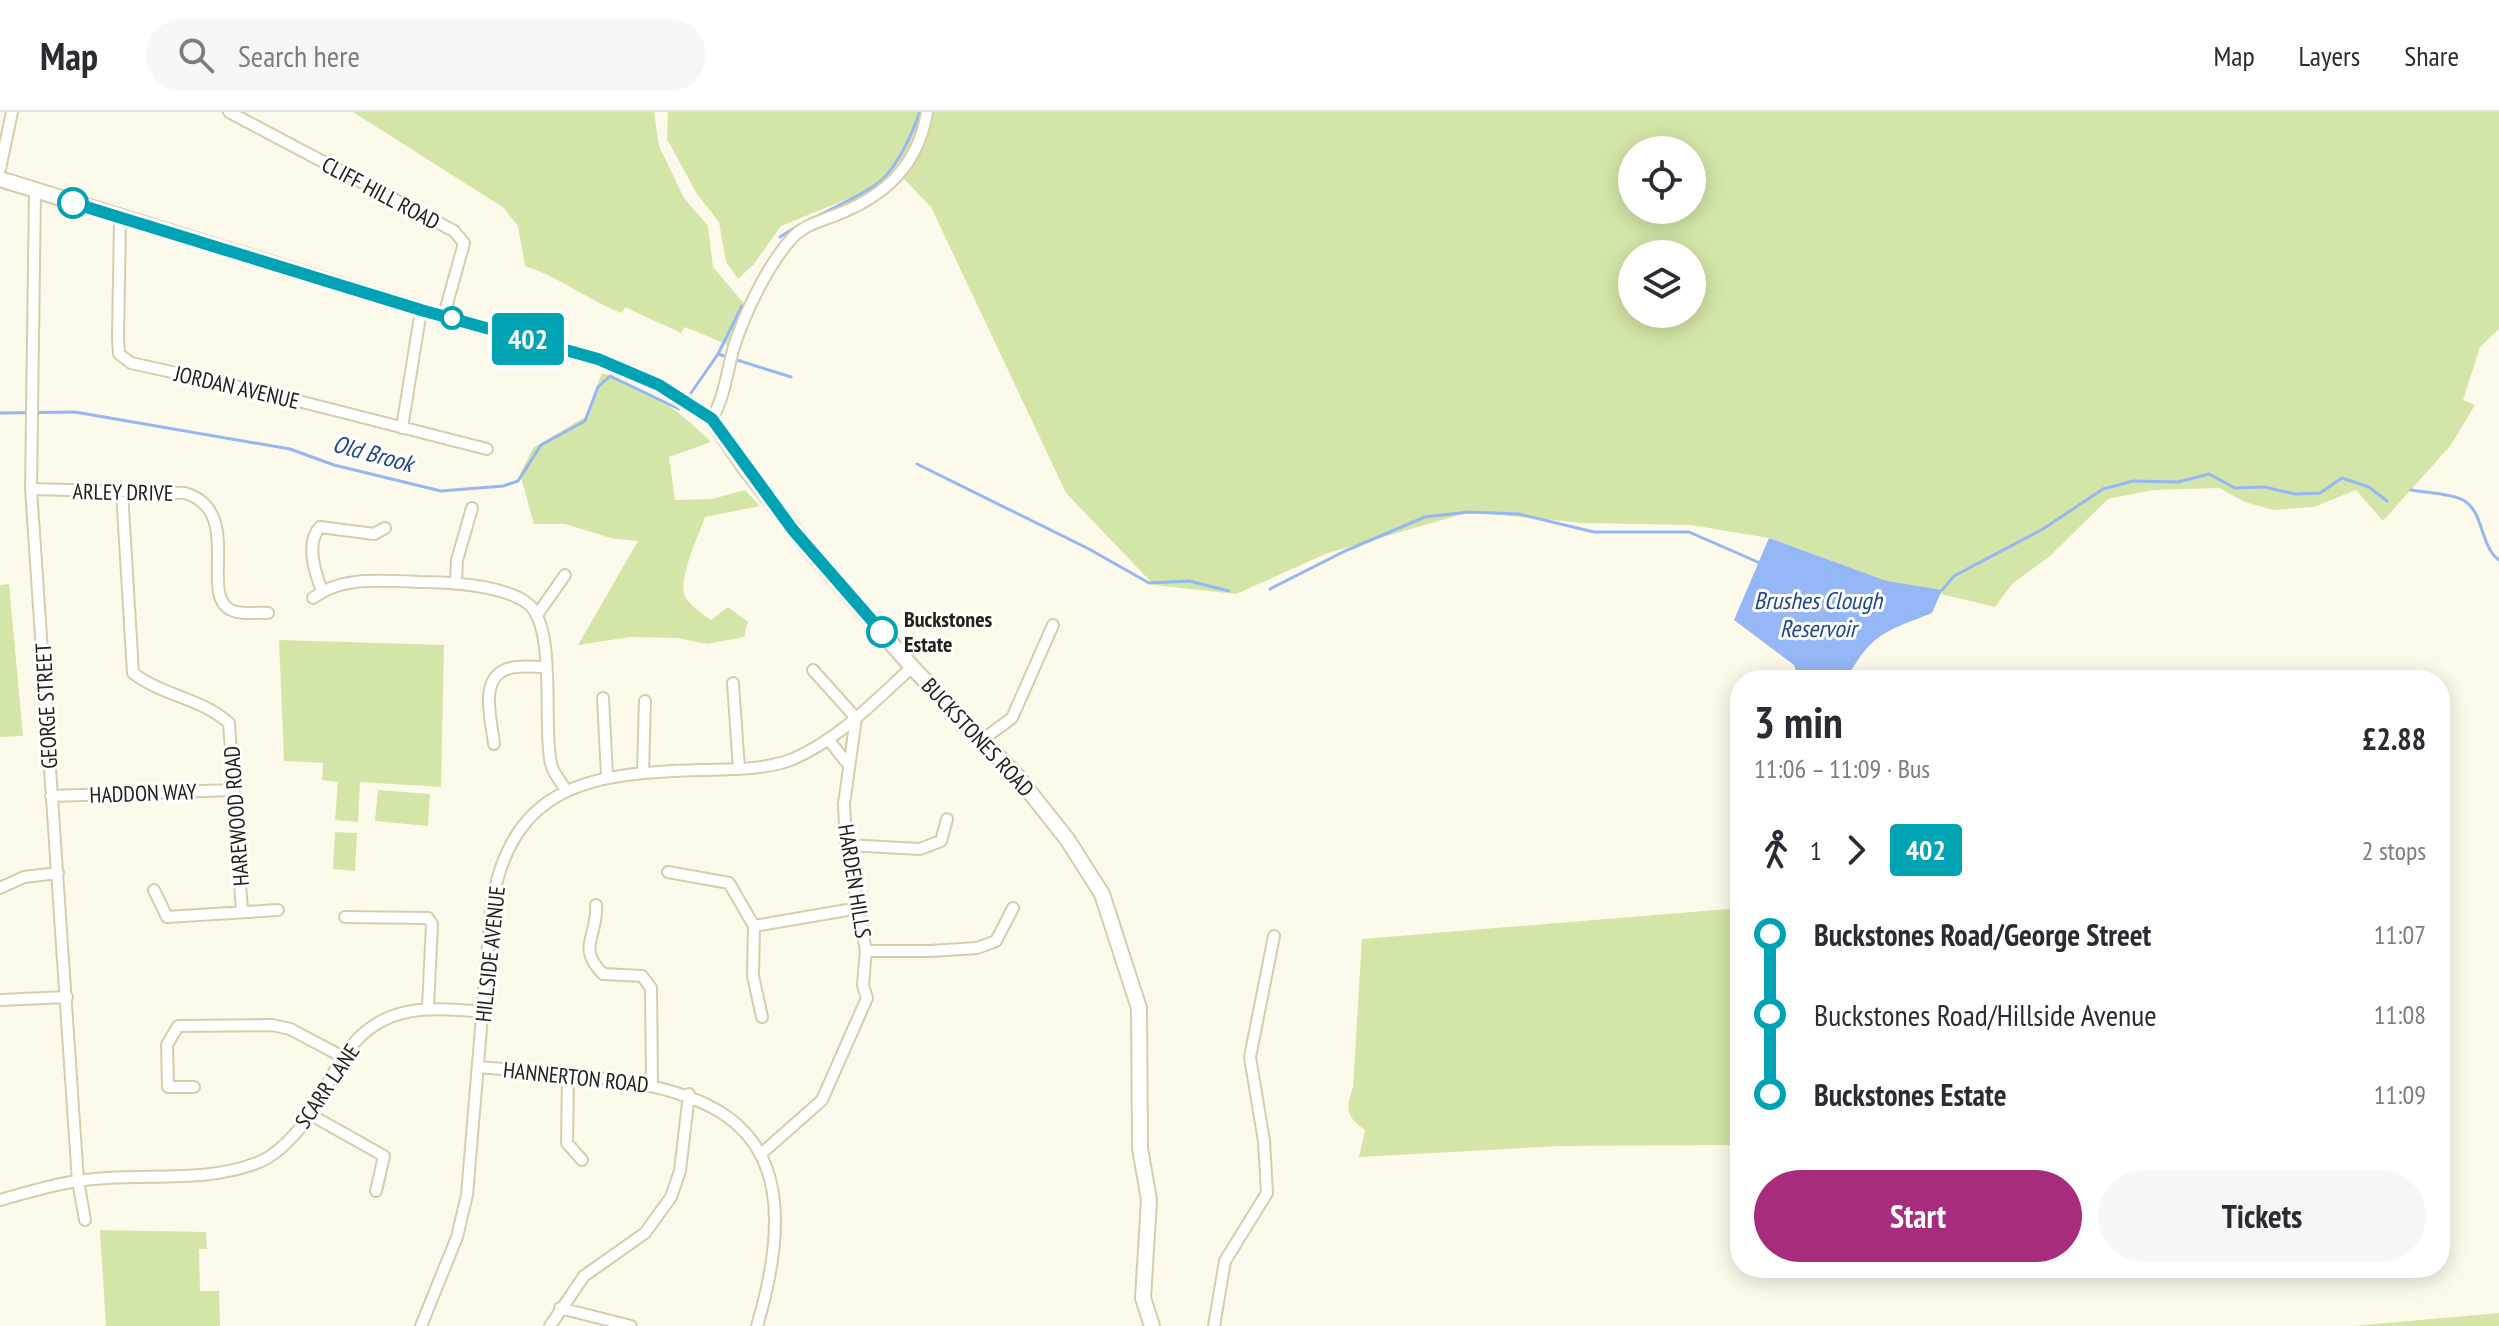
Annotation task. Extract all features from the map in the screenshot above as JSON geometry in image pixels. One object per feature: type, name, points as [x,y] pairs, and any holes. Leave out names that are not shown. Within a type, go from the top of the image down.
[{"type":"main road","name":"BUCKSTONES ROAD","points":[[0,179],[120,219],[619,367],[659,385],[712,419],[745,468],[808,548],[912,667],[1017,776],[1084,864],[1102,894],[1139,1008],[1140,1148],[1149,1200],[1143,1298],[1152,1326]]},
{"type":"street","points":[[0,169],[12,112]]},
{"type":"street","name":"CLIFF HILL ROAD","points":[[229,112],[454,231],[464,243],[444,315]]},
{"type":"street","points":[[712,419],[750,305],[792,238],[803,228],[868,203],[881,194],[906,164],[924,132],[927,112]]},
{"type":"street","name":"GEORGE STREET","points":[[35,190],[31,489],[78,1181],[85,1220]]},
{"type":"street","name":"JORDAN AVENUE","points":[[120,219],[119,354],[131,363],[487,449]]},
{"type":"street","points":[[402,428],[421,310]]},
{"type":"street","name":"ARLEY DRIVE","points":[[31,489],[185,493],[202,499],[215,519],[220,591],[225,606],[232,611],[268,613]]},
{"type":"street","name":"HAREWOOD ROAD","points":[[122,492],[133,673],[153,688],[212,707],[229,723],[242,912]]},
{"type":"street","points":[[456,583],[457,560],[472,508]]},
{"type":"street","points":[[385,528],[374,534],[320,527],[315,532],[313,565],[318,595],[354,581],[456,583],[518,597],[530,605],[537,615],[545,667],[551,766],[566,790]]},
{"type":"street","points":[[537,615],[565,575]]},
{"type":"street","points":[[982,740],[1012,718],[1053,625]]},
{"type":"street","points":[[494,744],[489,697],[495,678],[505,669],[545,667]]},
{"type":"street","name":"HILLSIDE AVENUE","points":[[421,1326],[440,1286],[464,1209],[491,909],[502,865],[522,828],[547,803],[566,790],[607,776],[643,771],[739,769],[791,760],[828,739],[856,718],[912,667]]},
{"type":"street","points":[[813,670],[856,718]]},
{"type":"street","points":[[733,683],[739,769]]},
{"type":"street","points":[[603,698],[607,776]]},
{"type":"street","points":[[643,771],[645,701]]},
{"type":"street","name":"HARDEN HILLS","points":[[761,1154],[822,1100],[867,998],[863,985],[866,951],[846,845],[847,763],[852,755],[856,718]]},
{"type":"street","points":[[828,739],[847,763]]},
{"type":"street","name":"HADDON WAY","points":[[51,796],[234,790]]},
{"type":"street","points":[[846,845],[920,849],[941,841],[947,819]]},
{"type":"street","points":[[668,872],[729,883],[754,926],[753,976],[762,1017]]},
{"type":"street","points":[[0,888],[24,877],[58,873]]},
{"type":"street","points":[[154,890],[167,917],[278,910]]},
{"type":"street","points":[[596,905],[598,924],[588,941],[590,961],[603,974],[642,976],[651,988],[652,1083]]},
{"type":"street","points":[[754,926],[859,908]]},
{"type":"street","name":"HARDEN HILLS","points":[[866,951],[977,948],[996,941],[1013,908]]},
{"type":"street","points":[[345,917],[361,922],[428,918],[432,924],[428,1007]]},
{"type":"street","points":[[1214,1326],[1225,1261],[1267,1193],[1264,1141],[1250,1057],[1274,936]]},
{"type":"street","points":[[0,1000],[67,997]]},
{"type":"street","name":"SCARR LANE","points":[[0,1200],[78,1181],[231,1171],[262,1161],[291,1138],[311,1115],[343,1057],[376,1023],[401,1012],[428,1007],[483,1012]]},
{"type":"street","points":[[194,1087],[168,1087],[167,1045],[178,1026],[272,1025],[290,1029],[343,1057]]},
{"type":"street","name":"HANNERTON ROAD","points":[[478,1067],[652,1083],[689,1094],[741,1125],[761,1154],[776,1201],[776,1249],[757,1326]]},
{"type":"street","points":[[568,1075],[567,1143],[582,1160]]},
{"type":"street","points":[[550,1326],[584,1276],[645,1233],[671,1197],[680,1171],[689,1094]]},
{"type":"street","points":[[311,1115],[384,1156],[376,1191]]},
{"type":"street","points":[[560,1308],[631,1326]]},
{"type":"green space","points":[[353,112],[654,112],[659,146],[684,198],[708,226],[713,267],[746,306],[731,346],[685,327],[681,333],[625,307],[622,313],[525,266],[518,226],[504,208]]},
{"type":"green space","points":[[668,112],[2499,112],[2499,329],[2480,347],[2463,400],[2475,405],[2451,445],[2383,521],[2356,490],[2314,507],[2273,510],[2245,502],[2219,488],[2153,490],[2108,499],[2050,556],[2012,584],[1995,607],[1887,581],[1769,538],[1691,525],[1582,523],[1470,512],[1328,553],[1236,594],[1154,585],[1066,493],[931,207],[902,177],[781,226],[754,264],[738,279],[726,262],[719,222],[697,194],[667,139]]},
{"type":"green space","points":[[602,373],[661,400],[711,442],[669,457],[675,500],[712,499],[745,490],[760,506],[705,517],[684,581],[686,598],[711,620],[728,607],[748,622],[744,637],[707,644],[677,638],[630,637],[578,645],[638,541],[611,538],[565,524],[534,524],[520,474],[533,448],[585,417]]},
{"type":"green space","points":[[9,584],[23,736],[0,737],[0,585]]},
{"type":"green space","points":[[279,640],[444,645],[441,787],[360,782],[358,822],[335,820],[338,782],[322,780],[323,763],[284,761]]},
{"type":"green space","points":[[378,790],[430,794],[428,826],[375,821]]},
{"type":"green space","points":[[335,832],[357,833],[355,871],[333,869]]},
{"type":"green space","points":[[1730,909],[1730,1145],[1562,1146],[1359,1157],[1365,1130],[1351,1116],[1348,1107],[1353,1087],[1362,939]]},
{"type":"green space","points":[[100,1230],[206,1232],[207,1249],[199,1249],[200,1291],[219,1291],[220,1326],[106,1326]]},
{"type":"green space","points":[[2499,1313],[2499,1326],[2353,1326]]},
{"type":"water","name":"Brushes Clough Reservoir","points":[[1769,538],[1887,581],[1942,590],[1932,613],[1881,636],[1864,652],[1852,670],[1796,670],[1794,665],[1734,620]]},
{"type":"waterway","name":"Old Brook","points":[[780,237],[863,193],[884,178],[905,147],[920,112]]},
{"type":"waterway","name":"Old Brook","points":[[691,393],[718,354],[742,306]]},
{"type":"waterway","points":[[718,354],[791,377]]},
{"type":"waterway","name":"Old Brook","points":[[0,413],[75,412],[290,449],[334,465],[441,491],[503,486],[518,481],[541,445],[585,421],[598,387],[610,376],[679,409]]},
{"type":"waterway","points":[[917,464],[1089,549],[1149,583],[1189,581],[1229,591]]},
{"type":"waterway","points":[[1942,590],[1954,576],[2043,529],[2103,489],[2133,481],[2178,482],[2209,474],[2235,488],[2264,487],[2295,494],[2320,493],[2342,478],[2369,487],[2387,501]]},
{"type":"waterway","points":[[2411,490],[2451,496],[2470,505],[2488,547],[2499,560]]},
{"type":"waterway","points":[[1270,589],[1345,551],[1425,517],[1469,512],[1519,514],[1594,532],[1689,532],[1760,563]]},
{"type":"bus line","name":"402","points":[[73,203],[421,310],[598,359],[659,385],[712,419],[793,530],[882,632]]},
{"type":"place","name":"Buckstones Estate","points":[[882,632]]}]
